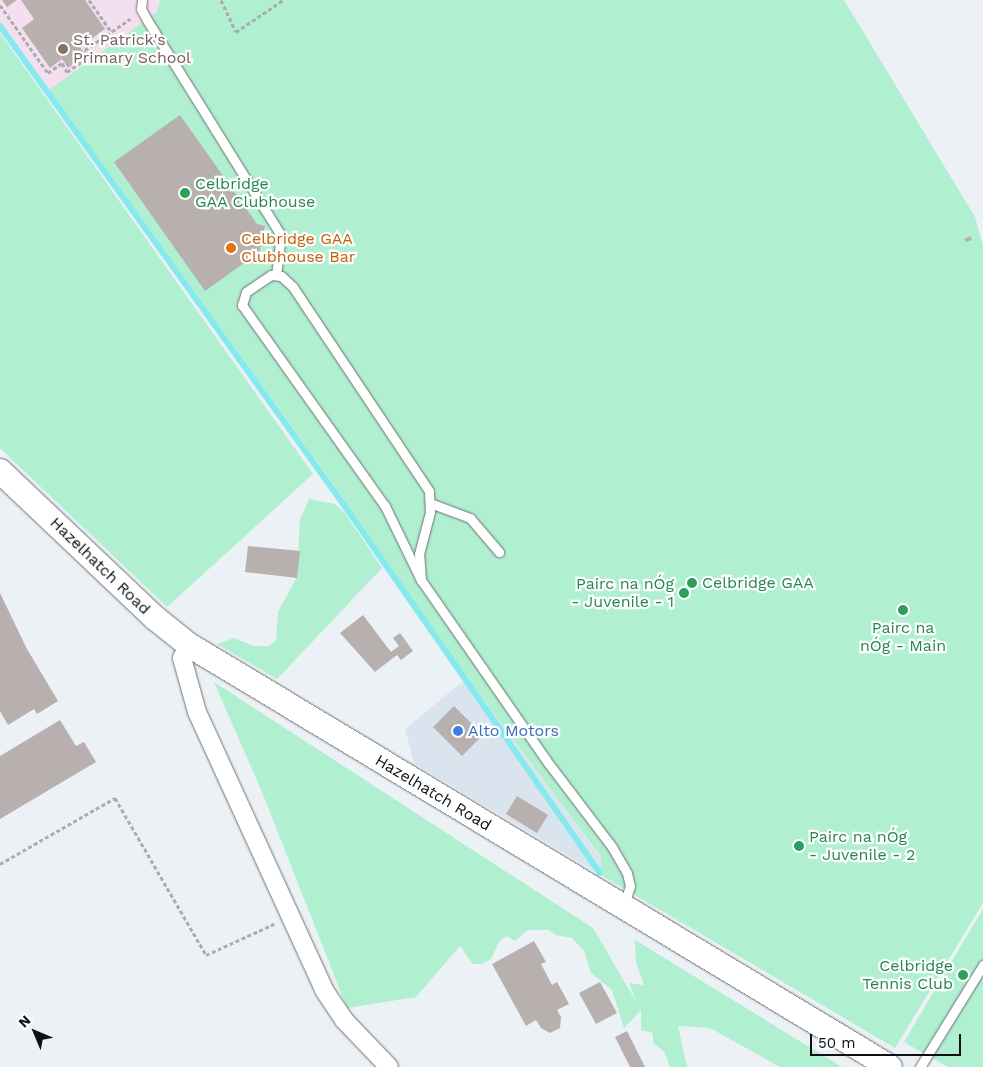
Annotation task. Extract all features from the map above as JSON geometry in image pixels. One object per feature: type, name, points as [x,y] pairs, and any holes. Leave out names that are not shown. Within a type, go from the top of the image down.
[{"type":"main road","name":"Hazelhatch Road","points":[[3,474],[155,618],[189,645],[890,1067]]},
{"type":"street","points":[[189,645],[182,658],[197,712],[331,1004],[389,1067]]},
{"type":"lane","points":[[142,0],[142,10],[281,235],[276,275]]},
{"type":"lane","points":[[420,580],[419,554],[430,503],[429,491],[298,294],[286,279],[271,275],[246,292],[242,305],[385,506],[420,580],[549,764],[612,847],[627,873],[630,886],[623,907]]},
{"type":"lane","points":[[430,503],[470,518],[498,552]]},
{"type":"lane","points":[[920,1067],[983,965]]},
{"type":"path","points":[[89,0],[111,31]]},
{"type":"path","points":[[221,0],[236,32],[283,0]]},
{"type":"path","points":[[0,5],[48,73],[62,64],[67,72],[90,56],[85,50],[142,10]]},
{"type":"path","points":[[0,864],[115,798],[206,955],[290,916]]},
{"type":"shaded area","name":"St. Patrick's Primary School","points":[[0,0],[173,0],[49,90],[0,21]]},
{"type":"shaded area","points":[[467,678],[601,858],[601,875],[414,763],[405,729]]},
{"type":"green space","name":"Celbridge GAA","points":[[160,0],[844,0],[975,217],[983,246],[983,903],[895,1048],[601,875],[601,857],[467,678],[336,488],[49,90],[157,12]]},
{"type":"green space","points":[[0,33],[313,474],[167,607],[0,448]]},
{"type":"green space","points":[[309,499],[335,504],[344,512],[382,568],[277,679],[217,644],[234,638],[254,646],[269,646],[276,640],[278,612],[297,577],[300,520]]},
{"type":"green space","points":[[214,682],[593,928],[637,1003],[629,983],[644,985],[636,962],[635,940],[842,1067],[780,1067],[710,1028],[678,1026],[687,1067],[670,1067],[664,1051],[653,1043],[653,1033],[641,1030],[641,1010],[624,1028],[612,990],[591,973],[584,951],[572,938],[556,935],[549,930],[528,930],[515,941],[506,936],[499,942],[491,959],[482,964],[473,964],[460,946],[416,997],[347,1008],[262,792]]},
{"type":"green space","name":"Celbridge Tennis Club","points":[[983,909],[983,1067],[948,1067],[904,1042]]},
{"type":"building","points":[[2,0],[17,0],[7,7]]},
{"type":"building","points":[[21,0],[85,0],[105,29],[80,47],[85,55],[68,68],[62,59],[50,68],[22,28],[34,19]]},
{"type":"building","name":"Celbridge GAA Clubhouse","points":[[180,115],[257,224],[265,226],[258,259],[251,258],[205,291],[114,162]]},
{"type":"building","points":[[970,236],[972,240],[966,242],[964,239]]},
{"type":"building","points":[[248,546],[300,551],[297,578],[245,572]]},
{"type":"building","points":[[0,593],[27,649],[58,701],[37,714],[34,709],[8,725],[0,711]]},
{"type":"building","points":[[363,615],[391,652],[399,646],[393,638],[400,633],[413,651],[401,660],[397,655],[375,672],[340,633]]},
{"type":"building","name":"Alto Motors","points":[[454,706],[483,735],[462,756],[433,727]]},
{"type":"building","points":[[60,720],[76,746],[84,742],[96,762],[0,819],[0,756]]},
{"type":"building","points":[[517,796],[548,815],[537,833],[506,814]]},
{"type":"building","points":[[534,941],[546,962],[541,964],[552,985],[557,982],[569,1004],[557,1010],[561,1017],[560,1028],[550,1033],[541,1028],[536,1020],[526,1026],[492,964]]},
{"type":"building","points":[[600,982],[617,1013],[596,1024],[579,993]]},
{"type":"building","points":[[627,1031],[645,1067],[630,1067],[615,1037]]},
{"type":"waterway","points":[[0,26],[344,505],[600,873]]},
{"type":"place","name":"St. Patrick's Primary School","points":[[63,49]]},
{"type":"place","name":"Celbridge GAA Clubhouse","points":[[185,193]]},
{"type":"place","name":"Celbridge GAA Clubhouse Bar","points":[[231,248]]},
{"type":"place","name":"Celbridge GAA","points":[[692,583]]},
{"type":"place","name":"Pairc na nÓg - Juvenile - 1","points":[[684,593]]},
{"type":"place","name":"Pairc na nÓg - Main","points":[[903,610]]},
{"type":"place","name":"Alto Motors","points":[[458,731]]},
{"type":"place","name":"Pairc na nÓg - Juvenile - 2","points":[[799,846]]},
{"type":"place","name":"Celbridge Tennis Club","points":[[963,975]]}]
